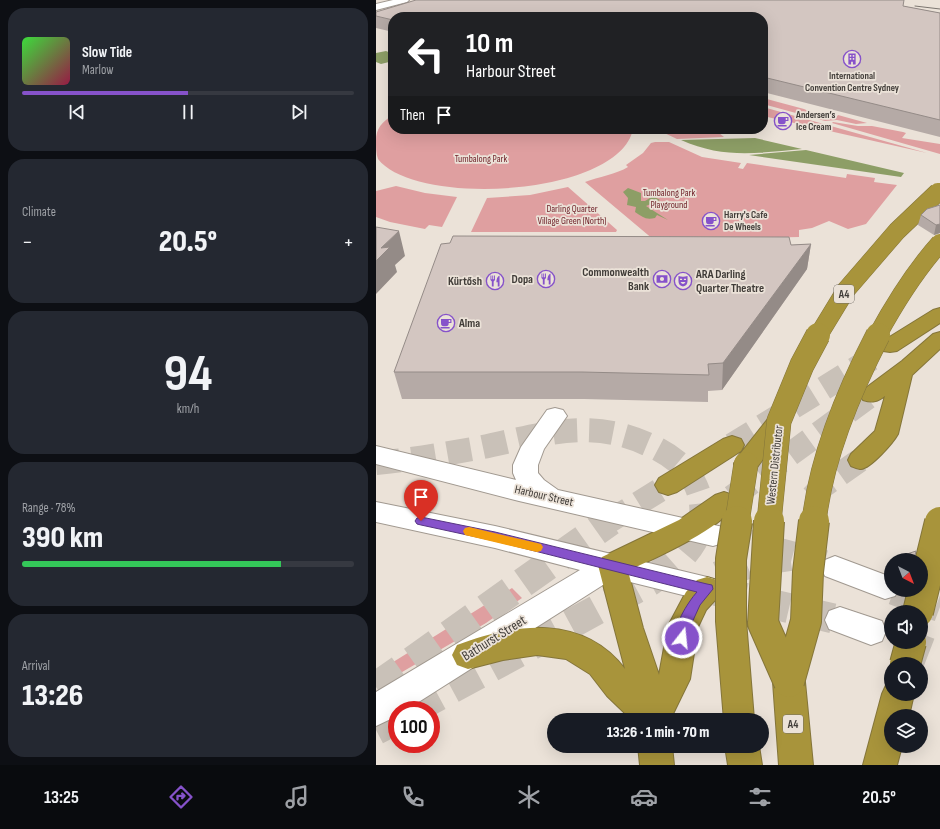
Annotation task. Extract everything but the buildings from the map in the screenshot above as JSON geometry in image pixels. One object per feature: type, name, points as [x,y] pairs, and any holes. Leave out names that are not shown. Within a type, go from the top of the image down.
[{"type":"highway","name":"Western Distributor","points":[[796,765],[789,682],[763,623],[767,547],[779,421],[799,372],[817,337],[846,290],[898,231],[940,190]]},
{"type":"highway","points":[[789,682],[806,621],[808,572],[815,511],[832,446],[855,380],[879,333],[907,286],[924,261],[940,243]]},
{"type":"highway","points":[[898,342],[940,314]]},
{"type":"highway","points":[[871,394],[902,372],[936,343]]},
{"type":"highway","points":[[860,460],[886,434],[902,372]]},
{"type":"highway","points":[[738,713],[731,621],[731,559],[746,464],[779,421]]},
{"type":"highway","points":[[668,485],[732,445]]},
{"type":"highway","points":[[651,713],[647,689],[628,628],[612,565],[701,532],[724,502]]},
{"type":"highway","points":[[920,605],[940,522]]},
{"type":"highway","points":[[659,713],[674,679],[684,626],[696,601],[707,589]]},
{"type":"highway","points":[[468,655],[510,642],[544,640],[579,648],[602,664],[641,713]]},
{"type":"highway","points":[[880,765],[884,749]]},
{"type":"highway","points":[[656,753],[657,765]]},
{"type":"highway","points":[[743,753],[745,765]]},
{"type":"main road","points":[[376,8],[403,0]]},
{"type":"main road","points":[[551,498],[528,479],[524,470],[526,460],[555,416]]},
{"type":"main road","name":"Harbour Street","points":[[376,455],[551,498],[701,532]]},
{"type":"main road","points":[[376,512],[495,537],[707,589]]},
{"type":"main road","name":"Bathurst Street","points":[[376,710],[468,655],[612,565]]},
{"type":"main road","points":[[835,568],[884,587]]},
{"type":"main road","points":[[840,620],[871,631]]},
{"type":"green space","points":[[768,99],[804,109],[826,119],[835,119],[838,115],[867,123],[856,124],[837,120],[825,121],[768,105]]},
{"type":"green space","points":[[768,108],[927,153],[768,117]]},
{"type":"green space","name":"Tumbalong Park","points":[[388,119],[388,134],[630,134],[620,152],[593,169],[557,181],[515,188],[472,189],[432,184],[399,175],[378,159],[376,136],[378,129]]},
{"type":"green space","points":[[832,123],[858,126],[872,126],[903,132],[906,133],[902,138],[940,144],[940,154]]},
{"type":"green space","points":[[666,134],[720,134],[724,137],[677,139]]},
{"type":"green space","name":"Tumbalong Park Playground","points":[[669,142],[702,157],[741,163],[738,168],[743,169],[747,163],[846,178],[847,174],[875,178],[874,182],[897,185],[866,224],[848,229],[829,221],[812,228],[799,230],[799,237],[654,240],[585,182],[618,172],[628,167],[626,165],[643,153],[651,143]]},
{"type":"green space","points":[[396,186],[425,193],[457,197],[442,227],[429,225],[425,229],[390,222],[376,217],[376,191]]},
{"type":"green space","name":"Darling Quarter Village Green (North)","points":[[568,187],[617,230],[616,232],[471,232],[487,198],[530,195]]},
{"type":"green space","points":[[512,588],[522,598],[486,623],[397,675],[390,664]]},
{"type":"shaded area","points":[[388,52],[388,62],[381,64],[376,62],[376,53]]},
{"type":"shaded area","points":[[755,138],[802,149],[755,153],[726,152],[696,146],[681,140]]},
{"type":"shaded area","points":[[806,150],[904,173],[901,177],[749,155]]},
{"type":"shaded area","points":[[628,188],[641,193],[641,201],[645,201],[653,196],[660,200],[646,206],[668,220],[657,215],[652,219],[646,218],[635,212],[636,207],[627,205],[628,198],[623,192]]},
{"type":"tunnel","points":[[732,445],[871,359]]},
{"type":"tunnel","points":[[732,497],[871,395]]},
{"type":"tunnel","points":[[376,463],[414,459],[563,431],[584,430],[626,436],[656,448],[681,465],[691,477],[698,491],[701,506],[700,522]]},
{"type":"tunnel","points":[[812,497],[822,487],[860,460]]},
{"type":"tunnel","points":[[608,522],[668,485]]},
{"type":"tunnel","points":[[376,687],[610,521]]},
{"type":"tunnel","points":[[429,701],[650,581],[674,563],[687,549],[697,531],[700,521]]},
{"type":"tunnel","points":[[720,537],[824,565]]},
{"type":"tunnel","points":[[719,576],[751,562],[790,556]]},
{"type":"tunnel","points":[[716,591],[840,620]]},
{"type":"tunnel","points":[[913,597],[940,607]]},
{"type":"tunnel","points":[[919,649],[940,657]]},
{"type":"tunnel","points":[[376,730],[388,724]]},
{"type":"tram line","points":[[915,6],[940,9]]},
{"type":"slow traffic","points":[[469,531],[537,547]]},
{"type":"place","name":"International Convention Centre Sydney","points":[[852,59]]},
{"type":"place","name":"Andersen’s Ice Cream","points":[[783,121]]},
{"type":"place","name":"Harry's Cafe De Wheels","points":[[711,221]]},
{"type":"place","name":"Dopa","points":[[546,279]]},
{"type":"place","name":"Commonwealth Bank","points":[[662,279]]},
{"type":"place","name":"Kürtősh","points":[[495,281]]},
{"type":"place","name":"ARA Darling Quarter Theatre","points":[[683,281]]},
{"type":"place","name":"Alma","points":[[446,323]]},
{"type":"route","points":[[421,521],[495,537],[707,589],[696,601],[684,626],[682,638]]}]
